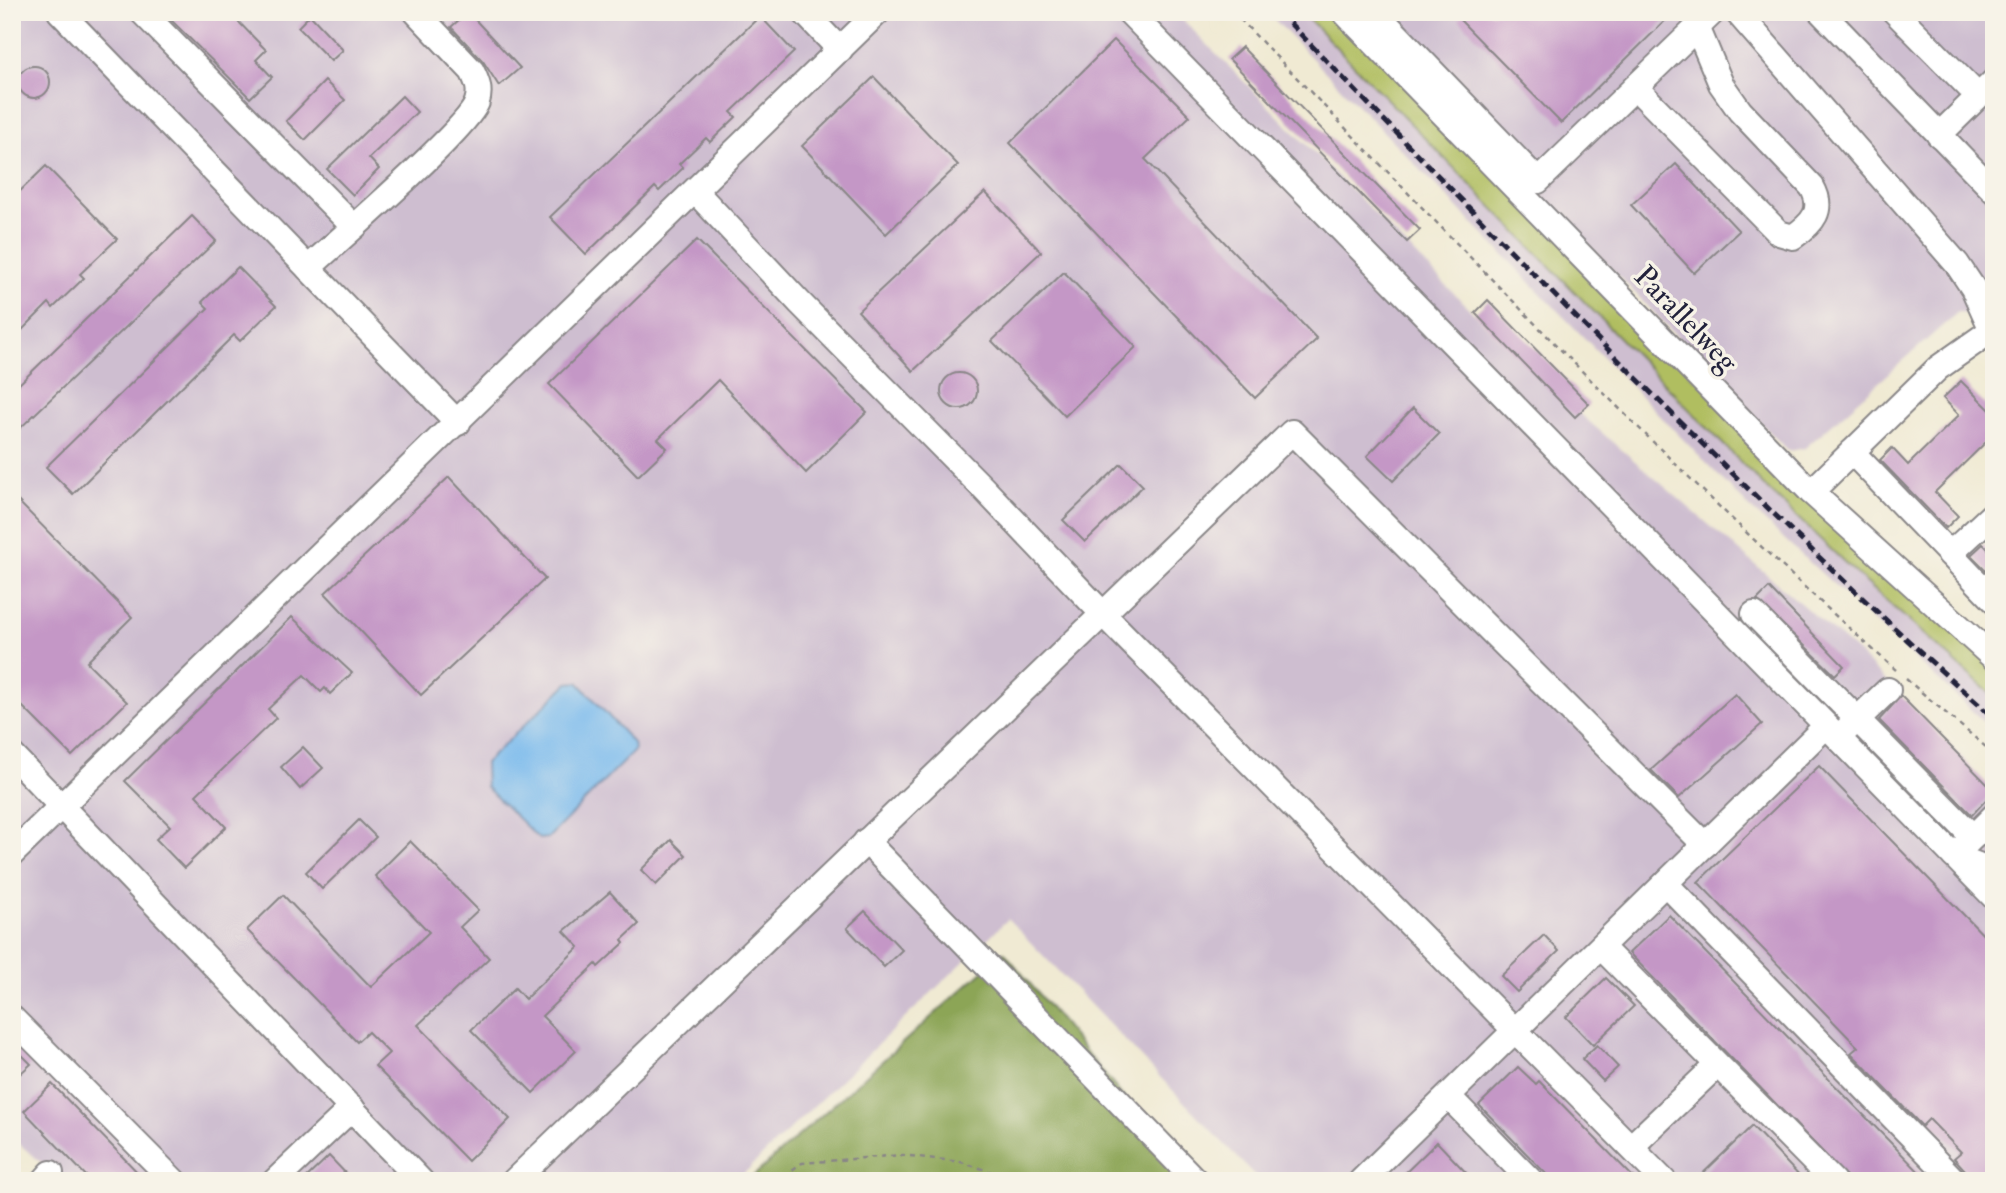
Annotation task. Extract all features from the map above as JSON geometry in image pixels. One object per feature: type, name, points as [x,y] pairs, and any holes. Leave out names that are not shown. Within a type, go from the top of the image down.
[{"type":"street","points":[[60,12],[458,423]]},
{"type":"street","points":[[142,12],[354,227]]},
{"type":"street","points":[[308,268],[354,227],[473,110],[477,102],[477,80],[472,71],[416,12]]},
{"type":"street","points":[[804,12],[840,50]]},
{"type":"street","points":[[12,854],[878,12]]},
{"type":"street","points":[[1129,12],[1994,897]]},
{"type":"street","name":"Parallelweg","points":[[1344,12],[1811,492],[1994,658]]},
{"type":"street","points":[[1375,12],[1538,181],[1705,20]]},
{"type":"street","points":[[1737,12],[1957,264],[1973,288],[1993,332],[1938,368],[1811,492]]},
{"type":"street","points":[[1821,12],[1994,191]]},
{"type":"street","points":[[1895,12],[1986,89],[1939,135]]},
{"type":"street","points":[[1635,88],[1779,233],[1793,237],[1806,227],[1818,214],[1819,200],[1812,187],[1740,111],[1721,84],[1705,20]]},
{"type":"street","points":[[695,191],[800,303],[1102,613],[1664,1181]]},
{"type":"street","points":[[514,1181],[1292,432],[1705,845]]},
{"type":"street","points":[[1852,452],[1994,600]]},
{"type":"street","points":[[1950,554],[1994,513]]},
{"type":"street","points":[[1754,614],[1973,837]]},
{"type":"street","points":[[1361,1181],[1705,845],[1832,732],[1858,719],[1888,690]]},
{"type":"street","points":[[12,755],[421,1181]]},
{"type":"street","points":[[1954,856],[1994,816]]},
{"type":"street","points":[[866,841],[1196,1181]]},
{"type":"street","points":[[1954,856],[1994,871]]},
{"type":"street","points":[[1666,884],[1955,1181]]},
{"type":"street","points":[[1601,947],[1833,1181]]},
{"type":"street","points":[[12,1018],[174,1181]]},
{"type":"street","points":[[1631,1147],[1717,1065]]},
{"type":"street","points":[[1449,1097],[1531,1181]]},
{"type":"street","points":[[275,1181],[352,1108]]},
{"type":"path","points":[[1233,12],[1615,405],[1789,576],[1994,754]]},
{"type":"path","points":[[776,1181],[802,1163],[902,1155],[961,1162],[1019,1181]]},
{"type":"shaded area","points":[[12,12],[1175,12],[1536,376],[1858,653],[1994,791],[1994,1181],[1260,1181],[1008,919],[736,1181],[63,1181],[12,1138]]},
{"type":"shaded area","points":[[1267,12],[1302,12],[1760,482],[1861,578],[1994,697],[1994,731],[1747,505]]},
{"type":"shaded area","points":[[1363,12],[1994,12],[1994,303],[1971,313],[1958,312],[1805,448],[1788,451]]},
{"type":"green space","points":[[1302,12],[1333,12],[1994,668],[1994,697],[1861,578],[1760,482]]},
{"type":"green space","points":[[1004,952],[1192,1181],[748,1181]]},
{"type":"water","points":[[578,682],[633,743],[634,751],[548,838],[539,839],[486,787],[485,763],[568,683]]},
{"type":"building","points":[[163,12],[229,12],[266,50],[256,60],[272,77],[250,98]]},
{"type":"building","points":[[468,12],[520,68],[499,86],[483,61],[451,27]]},
{"type":"building","points":[[1466,12],[1674,12],[1561,123],[1459,19]]},
{"type":"building","points":[[310,15],[343,50],[331,61],[298,27]]},
{"type":"building","points":[[760,16],[794,52],[731,112],[736,117],[710,142],[706,138],[679,164],[683,168],[659,191],[655,187],[586,254],[550,217]]},
{"type":"building","points":[[1114,40],[1190,116],[1145,159],[1317,339],[1255,398],[1010,143]]},
{"type":"building","points":[[1242,47],[1420,230],[1407,242],[1229,59]]},
{"type":"building","points":[[34,66],[45,71],[50,82],[45,93],[34,98],[23,93],[18,82],[23,71]]},
{"type":"building","points":[[874,77],[958,165],[886,234],[802,146]]},
{"type":"building","points":[[325,81],[345,100],[305,140],[286,121]]},
{"type":"building","points":[[402,96],[417,112],[369,158],[379,169],[353,195],[327,169]]},
{"type":"building","points":[[1676,164],[1739,231],[1694,273],[1631,205]]},
{"type":"building","points":[[46,166],[117,239],[80,274],[84,278],[53,308],[49,303],[21,331],[12,322],[12,199]]},
{"type":"building","points":[[985,192],[1041,252],[913,371],[858,311]]},
{"type":"building","points":[[192,216],[216,241],[12,436],[12,391]]},
{"type":"building","points":[[697,240],[867,412],[806,473],[718,380],[658,439],[667,448],[638,476],[549,384]]},
{"type":"building","points":[[238,267],[276,306],[240,341],[234,335],[73,494],[46,467],[208,308],[202,302]]},
{"type":"building","points":[[1064,272],[1136,347],[1065,416],[992,341]]},
{"type":"building","points":[[1488,300],[1589,404],[1575,417],[1475,313]]},
{"type":"building","points":[[959,373],[972,378],[977,391],[972,404],[959,409],[946,404],[941,391],[946,378]]},
{"type":"building","points":[[1961,381],[1994,414],[1994,450],[1986,442],[1935,492],[1958,516],[1946,528],[1880,460],[1892,448],[1908,465],[1959,415],[1943,398]]},
{"type":"building","points":[[1413,408],[1439,434],[1393,481],[1367,456]]},
{"type":"building","points":[[1121,464],[1143,486],[1085,542],[1063,520]]},
{"type":"building","points":[[449,477],[545,579],[421,695],[325,593]]},
{"type":"building","points":[[12,495],[132,617],[87,662],[127,702],[72,756],[12,696]]},
{"type":"building","points":[[1983,544],[1994,555],[1994,578],[1971,555]]},
{"type":"building","points":[[1769,588],[1844,666],[1835,675],[1757,600]]},
{"type":"building","points":[[292,617],[352,673],[330,694],[325,688],[321,692],[304,675],[268,709],[276,718],[196,795],[226,827],[184,868],[156,839],[170,826],[125,781]]},
{"type":"building","points":[[1735,694],[1762,724],[1679,798],[1651,770]]},
{"type":"building","points":[[1901,696],[1994,791],[1972,815],[1879,720]]},
{"type":"building","points":[[303,747],[323,768],[300,789],[281,767]]},
{"type":"building","points":[[1819,766],[1994,946],[1994,1181],[1969,1181],[1966,1171],[1954,1158],[1961,1152],[1929,1119],[1922,1126],[1851,1053],[1858,1047],[1698,882]]},
{"type":"building","points":[[359,820],[376,837],[322,889],[306,872]]},
{"type":"building","points":[[671,840],[686,855],[656,885],[641,870]]},
{"type":"building","points":[[410,841],[478,910],[460,927],[489,958],[418,1025],[510,1119],[468,1161],[375,1066],[389,1053],[368,1032],[357,1042],[247,930],[283,895],[371,987],[429,932],[375,876]]},
{"type":"building","points":[[610,892],[639,924],[622,940],[624,943],[598,967],[596,964],[542,1016],[576,1051],[533,1093],[471,1030],[515,988],[525,999],[579,947],[564,931]]},
{"type":"building","points":[[865,911],[902,950],[884,967],[847,928]]},
{"type":"building","points":[[1669,915],[1928,1181],[1851,1181],[1629,953]]},
{"type":"building","points":[[1544,935],[1559,951],[1517,992],[1501,976]]},
{"type":"building","points":[[1606,978],[1634,1006],[1593,1045],[1566,1017]]},
{"type":"building","points":[[12,1045],[31,1064],[12,1081]]},
{"type":"building","points":[[1597,1045],[1618,1067],[1603,1081],[1582,1059]]},
{"type":"building","points":[[1518,1067],[1536,1084],[1539,1081],[1637,1181],[1553,1181],[1479,1105]]},
{"type":"building","points":[[52,1084],[146,1181],[91,1181],[24,1111]]},
{"type":"building","points":[[1752,1126],[1804,1181],[1695,1181]]},
{"type":"building","points":[[1437,1142],[1474,1181],[1397,1181]]},
{"type":"building","points":[[329,1156],[353,1181],[303,1181]]},
{"type":"railway","points":[[1279,12],[1719,460],[1809,548],[1994,718]]}]
